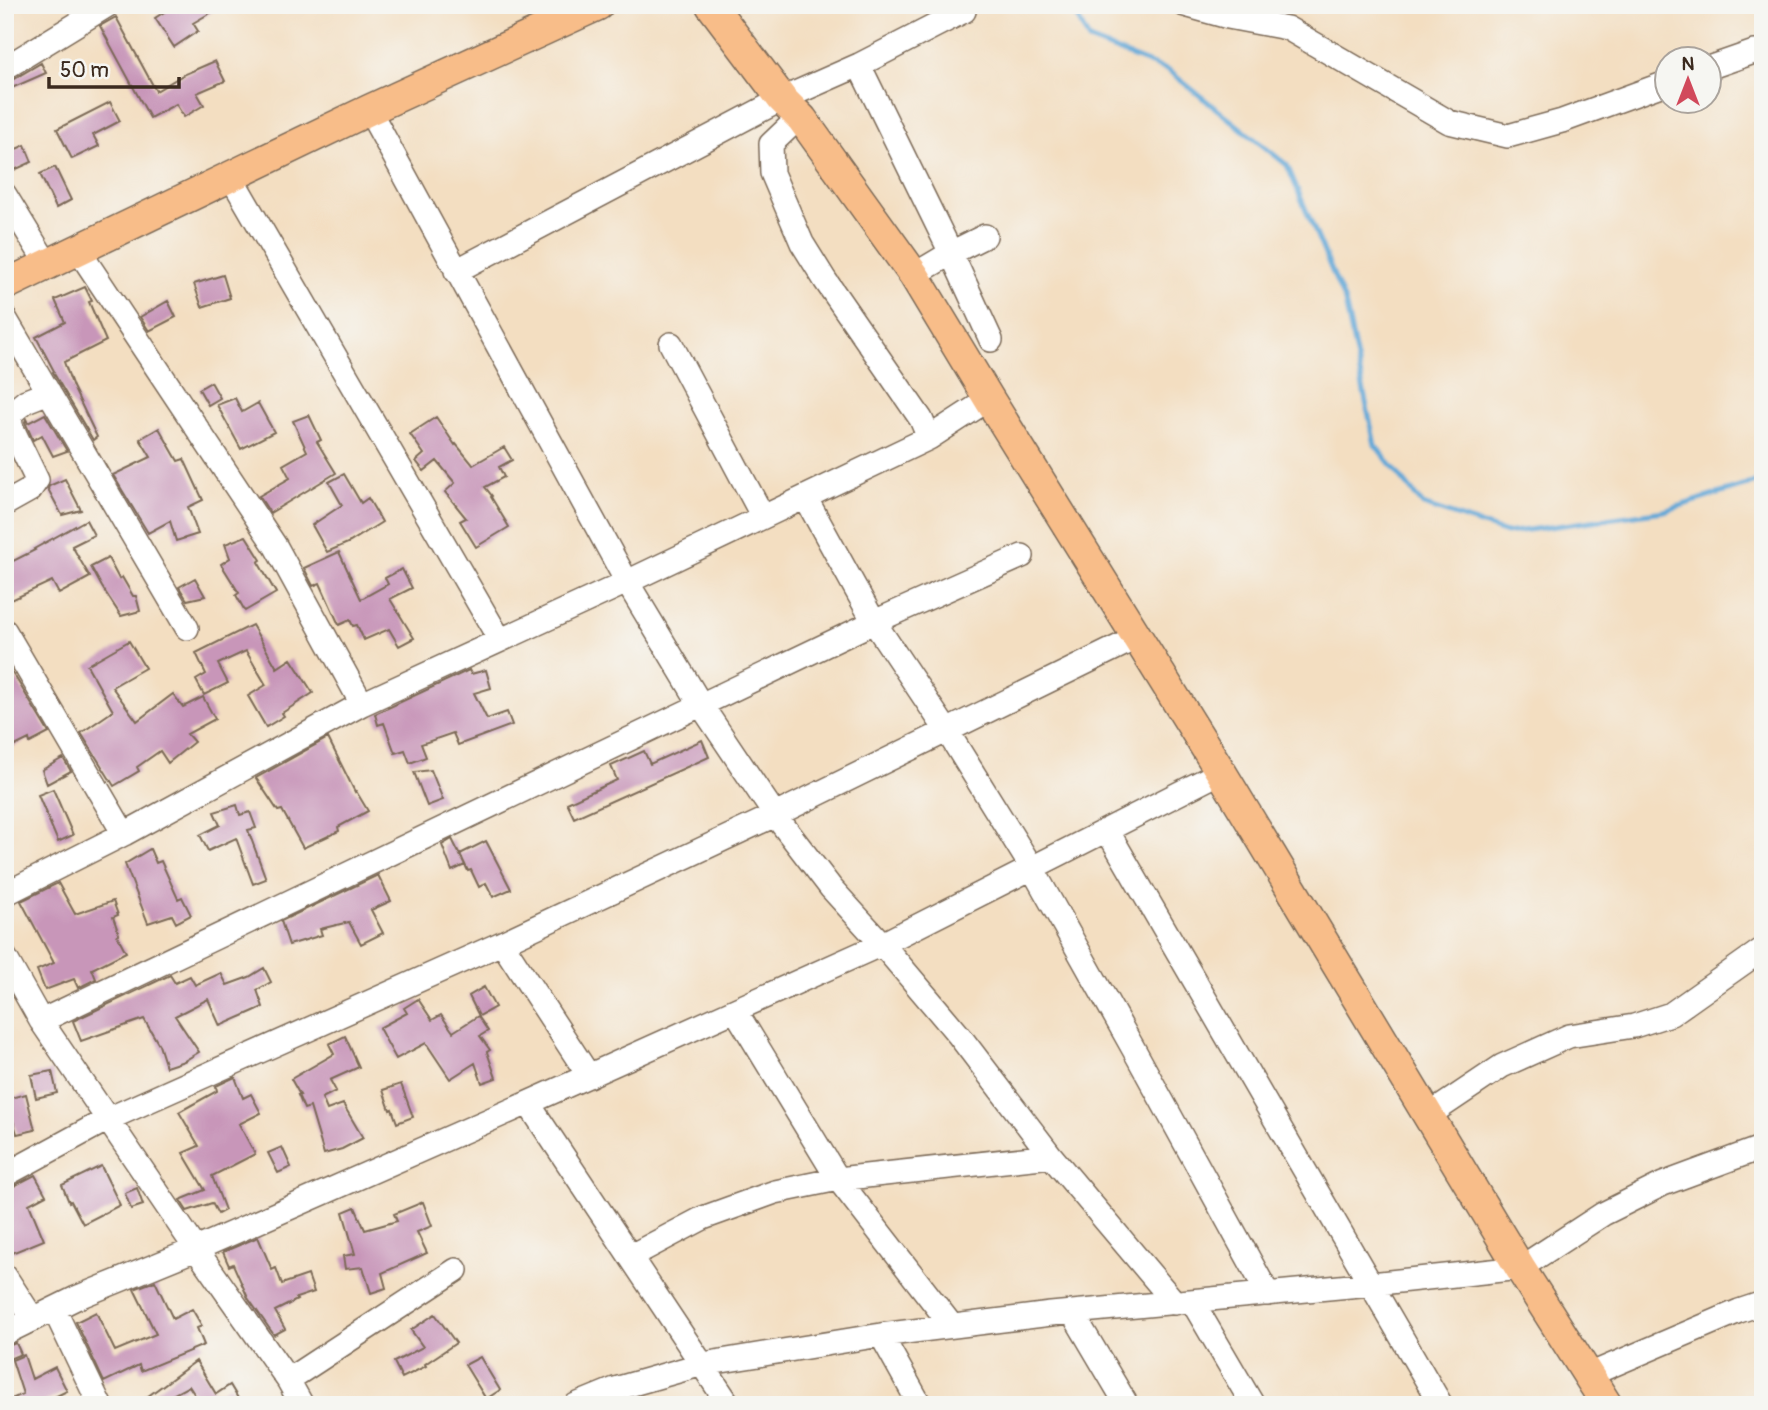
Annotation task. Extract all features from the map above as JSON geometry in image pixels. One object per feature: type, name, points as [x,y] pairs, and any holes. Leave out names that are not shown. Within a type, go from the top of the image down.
[{"type":"main road","points":[[5,285],[369,110],[598,5]]},
{"type":"main road","points":[[711,5],[792,109],[914,275],[1222,772],[1520,1268],[1607,1405]]},
{"type":"street","points":[[5,68],[108,5]]},
{"type":"street","points":[[1185,5],[1228,17],[1287,28],[1450,122],[1508,136],[1562,121],[1652,88]]},
{"type":"street","points":[[456,271],[792,109],[859,65],[964,11]]},
{"type":"street","points":[[1722,63],[1754,52],[1763,52]]},
{"type":"street","points":[[859,65],[991,340]]},
{"type":"street","points":[[792,109],[791,125],[771,144],[772,173],[802,243],[921,419],[929,439]]},
{"type":"street","points":[[369,110],[626,582],[701,705],[775,815],[831,888],[958,1034],[1051,1156],[1183,1302],[1253,1405]]},
{"type":"street","points":[[230,177],[500,640]]},
{"type":"street","points":[[5,195],[47,264]]},
{"type":"street","points":[[914,275],[985,236]]},
{"type":"street","points":[[79,251],[275,547],[362,704]]},
{"type":"street","points":[[5,318],[187,628]]},
{"type":"street","points":[[671,344],[763,517]]},
{"type":"street","points":[[5,504],[30,490],[37,480],[11,426],[10,414],[26,401],[49,392]]},
{"type":"street","points":[[5,894],[124,834],[362,704],[929,439],[989,399]]},
{"type":"street","points":[[805,497],[874,622],[947,731],[1032,868],[1268,1294]]},
{"type":"street","points":[[41,1021],[874,622],[1022,556]]},
{"type":"street","points":[[5,631],[124,834]]},
{"type":"street","points":[[5,1175],[108,1119],[502,943],[775,815],[1138,636]]},
{"type":"street","points":[[5,1333],[76,1298],[196,1249],[882,944],[1222,772]]},
{"type":"street","points":[[1107,830],[1441,1405]]},
{"type":"street","points":[[502,943],[589,1076]]},
{"type":"street","points":[[1429,1115],[1502,1066],[1569,1036],[1634,1026],[1671,1014],[1763,949]]},
{"type":"street","points":[[5,957],[41,1021],[288,1380],[302,1405]]},
{"type":"street","points":[[735,1010],[838,1180],[952,1326]]},
{"type":"street","points":[[528,1103],[729,1405]]},
{"type":"street","points":[[576,1405],[619,1397],[703,1364],[881,1335],[1072,1312],[1520,1268],[1604,1214],[1663,1184],[1763,1147]]},
{"type":"street","points":[[631,1256],[703,1218],[775,1192],[838,1180],[1051,1156]]},
{"type":"street","points":[[288,1380],[456,1270]]},
{"type":"street","points":[[5,1276],[43,1314],[100,1405]]},
{"type":"street","points":[[1589,1376],[1763,1303]]},
{"type":"street","points":[[1072,1312],[1127,1405]]},
{"type":"street","points":[[881,1335],[920,1405]]},
{"type":"building","points":[[175,5],[224,5],[193,23],[198,31],[174,47],[155,18]]},
{"type":"building","points":[[116,17],[156,91],[215,61],[225,81],[197,93],[204,105],[184,117],[176,104],[150,118],[100,26]]},
{"type":"building","points":[[41,63],[46,73],[5,91],[5,82]]},
{"type":"building","points":[[110,102],[120,121],[93,135],[99,146],[72,159],[57,129]]},
{"type":"building","points":[[25,145],[32,162],[10,172],[5,154]]},
{"type":"building","points":[[55,167],[71,200],[56,208],[40,174]]},
{"type":"building","points":[[223,275],[230,298],[202,307],[194,284]]},
{"type":"building","points":[[85,287],[106,341],[64,362],[97,437],[93,440],[36,337],[65,322],[55,300]]},
{"type":"building","points":[[168,301],[176,317],[149,331],[140,317]]},
{"type":"building","points":[[211,382],[220,398],[208,405],[199,389]]},
{"type":"building","points":[[235,398],[242,412],[258,403],[274,432],[241,449],[217,405]]},
{"type":"building","points":[[45,414],[67,451],[53,456],[42,435],[33,440],[26,419],[28,423]]},
{"type":"building","points":[[309,415],[321,440],[317,442],[336,473],[270,513],[259,496],[290,478],[283,465],[307,451],[293,421]]},
{"type":"building","points":[[436,417],[473,465],[504,447],[512,460],[499,467],[504,477],[485,487],[509,527],[476,547],[460,521],[466,518],[445,492],[455,483],[437,461],[424,471],[416,461],[424,454],[410,434]]},
{"type":"building","points":[[159,428],[178,461],[184,459],[203,500],[188,507],[198,534],[176,541],[170,521],[148,533],[113,475],[151,457],[140,439]]},
{"type":"building","points":[[344,474],[361,503],[368,498],[382,522],[350,542],[327,552],[312,525],[342,505],[329,482]]},
{"type":"building","points":[[65,479],[81,510],[62,515],[48,489]]},
{"type":"building","points":[[86,520],[94,535],[72,546],[90,577],[59,594],[52,581],[5,603],[5,565]]},
{"type":"building","points":[[246,536],[276,593],[245,611],[236,595],[239,593],[221,564],[230,558],[225,544]]},
{"type":"building","points":[[339,552],[361,599],[388,584],[385,578],[402,569],[412,588],[390,599],[414,638],[399,646],[389,629],[364,640],[357,625],[353,626],[350,620],[339,625],[320,583],[313,586],[304,568]]},
{"type":"building","points":[[108,558],[119,579],[122,577],[133,596],[136,596],[140,611],[121,616],[102,587],[91,567]]},
{"type":"building","points":[[195,578],[205,596],[187,600],[179,587]]},
{"type":"building","points":[[252,625],[277,668],[291,659],[313,693],[266,727],[248,696],[266,685],[246,651],[218,664],[228,683],[204,695],[196,680],[206,674],[196,653]]},
{"type":"building","points":[[129,641],[145,668],[112,687],[137,721],[173,694],[183,707],[203,697],[215,719],[187,734],[194,742],[168,763],[160,751],[137,767],[139,771],[114,786],[81,733],[113,711],[87,665]]},
{"type":"building","points":[[5,662],[49,733],[5,751]]},
{"type":"building","points":[[469,670],[471,674],[486,670],[491,688],[474,693],[487,719],[507,712],[512,725],[458,745],[453,733],[421,744],[426,757],[410,763],[405,750],[395,753],[384,723],[378,725],[375,714]]},
{"type":"building","points":[[328,738],[355,792],[368,811],[338,827],[339,831],[303,848],[282,810],[278,811],[256,778]]},
{"type":"building","points":[[702,740],[709,757],[574,818],[567,803],[617,780],[611,766],[644,751],[650,764]]},
{"type":"building","points":[[63,758],[71,771],[47,784],[42,770]]},
{"type":"building","points":[[431,770],[443,800],[427,806],[414,772]]},
{"type":"building","points":[[53,789],[73,835],[58,842],[38,795]]},
{"type":"building","points":[[237,805],[240,815],[250,812],[256,828],[248,830],[266,879],[253,884],[236,838],[208,851],[200,835],[220,825],[214,812]]},
{"type":"building","points":[[452,839],[465,865],[452,871],[442,845]]},
{"type":"building","points":[[486,841],[511,889],[493,897],[486,883],[479,887],[460,854]]},
{"type":"building","points":[[150,849],[156,863],[161,861],[178,899],[182,897],[191,915],[176,923],[172,915],[148,923],[125,864]]},
{"type":"building","points":[[378,875],[391,901],[371,910],[383,933],[361,944],[349,922],[320,929],[322,935],[289,945],[281,921]]},
{"type":"building","points":[[58,883],[75,914],[113,901],[118,915],[113,917],[119,934],[117,935],[126,952],[92,969],[96,979],[78,988],[74,979],[45,990],[37,970],[54,963],[21,901]]},
{"type":"building","points":[[264,968],[271,982],[257,990],[263,1007],[220,1026],[208,999],[175,1016],[199,1052],[166,1067],[159,1045],[144,1019],[81,1041],[73,1021],[170,975],[175,983],[190,976],[195,985],[221,973],[227,985]]},
{"type":"building","points":[[484,987],[495,1007],[479,1016],[469,996]]},
{"type":"building","points":[[418,999],[432,1020],[441,1015],[453,1032],[478,1016],[488,1031],[480,1036],[490,1050],[487,1052],[496,1078],[482,1083],[475,1063],[450,1079],[426,1043],[396,1059],[379,1028],[407,1013],[404,1008]]},
{"type":"building","points":[[345,1036],[359,1067],[330,1080],[336,1091],[322,1098],[327,1110],[343,1104],[363,1138],[342,1149],[324,1154],[310,1107],[304,1109],[291,1079],[334,1054],[329,1044]]},
{"type":"building","points":[[52,1071],[57,1093],[36,1098],[31,1075]]},
{"type":"building","points":[[235,1077],[243,1098],[251,1094],[261,1113],[239,1124],[255,1154],[212,1176],[225,1210],[218,1214],[212,1203],[187,1211],[180,1200],[205,1190],[183,1153],[199,1146],[179,1112],[217,1091],[216,1086]]},
{"type":"building","points":[[401,1084],[413,1117],[397,1123],[383,1090]]},
{"type":"building","points":[[26,1094],[35,1130],[17,1134],[7,1099]]},
{"type":"building","points":[[282,1147],[291,1167],[278,1173],[268,1153]]},
{"type":"building","points":[[101,1166],[120,1205],[83,1224],[62,1185]]},
{"type":"building","points":[[35,1175],[46,1195],[29,1204],[44,1240],[12,1253],[5,1237],[5,1189]]},
{"type":"building","points":[[137,1188],[143,1205],[131,1209],[125,1193]]},
{"type":"building","points":[[423,1202],[432,1226],[417,1232],[427,1253],[382,1273],[386,1288],[371,1293],[363,1267],[345,1269],[343,1256],[355,1254],[343,1212],[355,1207],[365,1230],[397,1221],[394,1214]]},
{"type":"building","points":[[258,1237],[272,1270],[276,1268],[282,1284],[308,1275],[314,1292],[296,1298],[297,1300],[275,1311],[285,1329],[274,1335],[248,1298],[233,1264],[229,1266],[223,1252]]},
{"type":"building","points":[[155,1281],[173,1319],[192,1309],[202,1326],[197,1328],[204,1345],[141,1371],[139,1365],[104,1382],[76,1322],[96,1312],[115,1351],[156,1334],[134,1289]]},
{"type":"building","points":[[435,1314],[456,1343],[425,1364],[426,1366],[402,1378],[394,1362],[423,1347],[411,1330]]},
{"type":"building","points":[[16,1343],[21,1354],[9,1359],[5,1347]]},
{"type":"building","points":[[24,1355],[32,1379],[55,1367],[67,1391],[38,1405],[5,1405],[5,1402],[23,1394],[12,1360]]},
{"type":"building","points":[[480,1357],[500,1390],[486,1399],[465,1365]]},
{"type":"building","points":[[196,1361],[216,1394],[230,1385],[242,1405],[197,1405],[200,1403],[189,1386],[154,1405],[136,1405]]},
{"type":"waterway","points":[[1071,5],[1089,40],[1169,71],[1287,165],[1345,302],[1375,445],[1423,505],[1506,533],[1664,511],[1763,481]]}]
